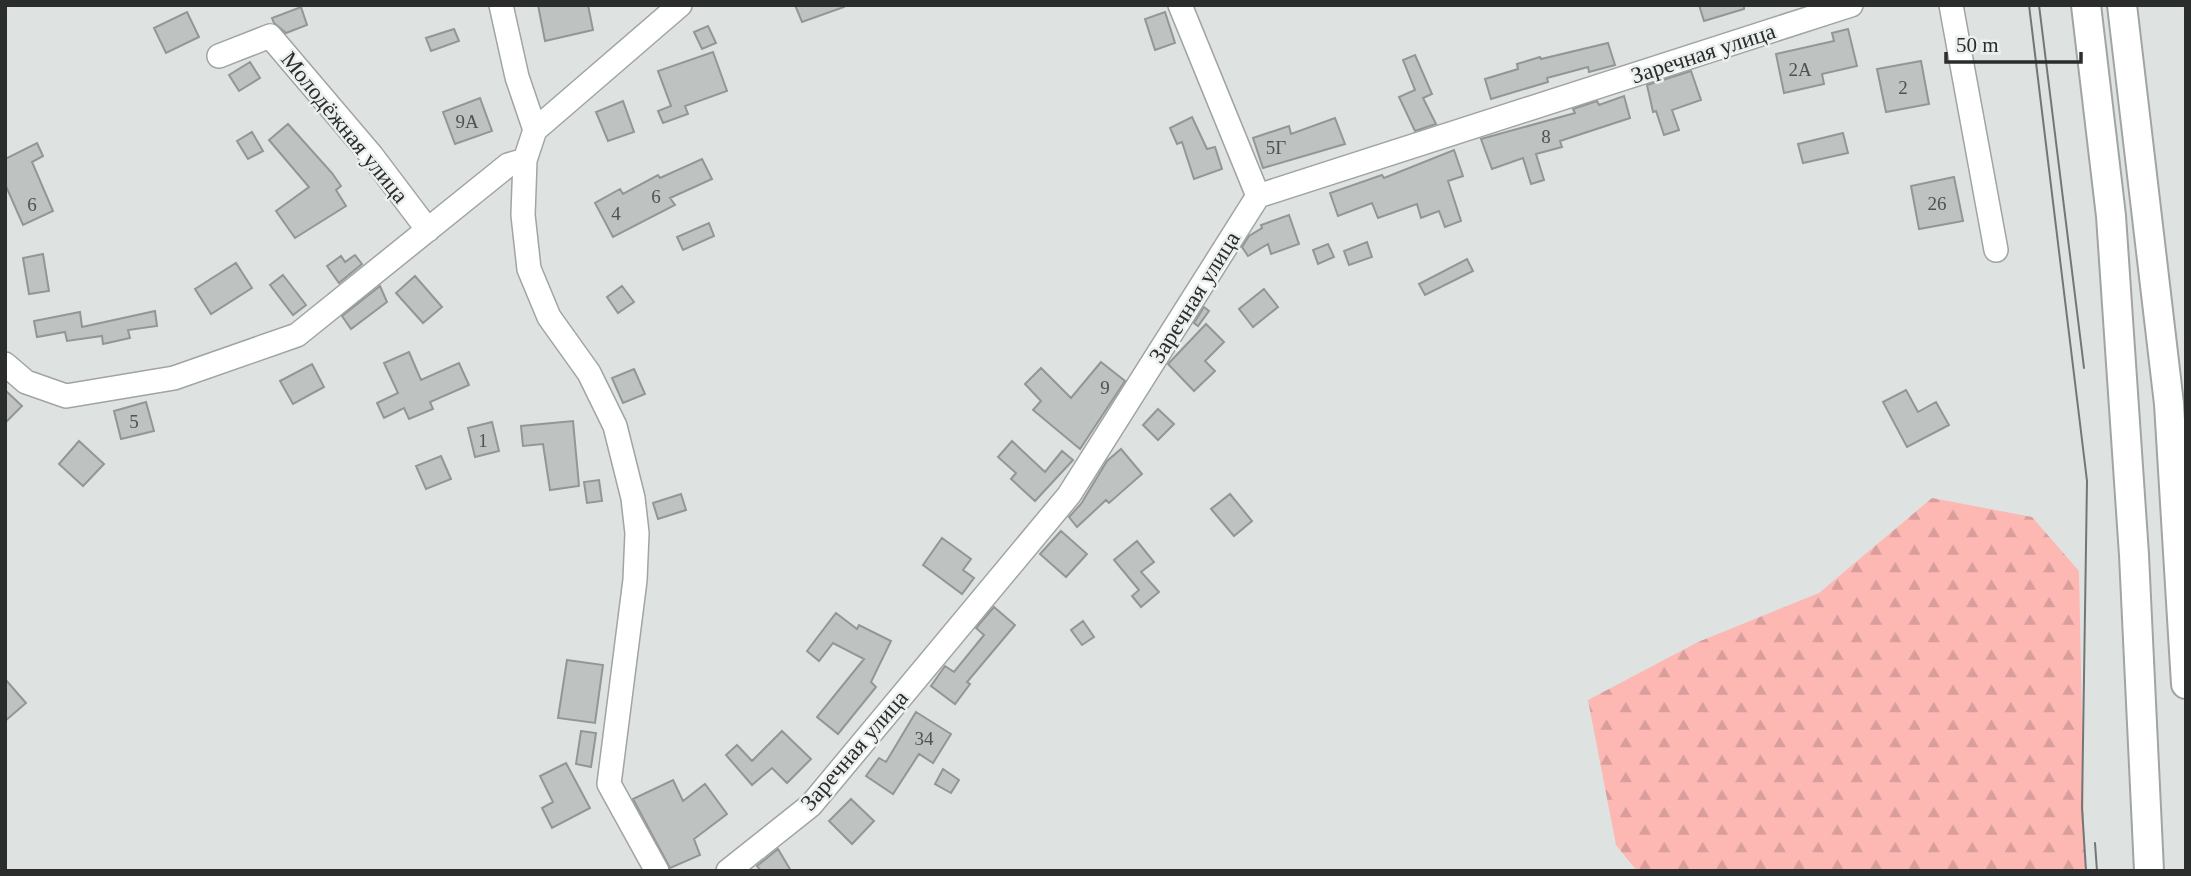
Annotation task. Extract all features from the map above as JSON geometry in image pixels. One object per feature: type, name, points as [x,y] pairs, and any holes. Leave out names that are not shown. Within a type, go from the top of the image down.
[{"type":"main road","points":[[2086,5],[2111,216],[2135,582],[2149,871]]},
{"type":"main road","points":[[2122,5],[2169,404],[2186,684]]},
{"type":"street","points":[[501,5],[517,77],[535,130]]},
{"type":"street","points":[[657,871],[609,784],[635,580],[636,533],[633,498],[615,426],[589,373],[549,317],[529,269],[523,215],[525,160],[535,130],[680,5]]},
{"type":"street","points":[[1180,5],[1258,196]]},
{"type":"street","name":"Заречная улица","points":[[728,871],[811,805],[1069,495],[1258,196],[1851,5]]},
{"type":"street","points":[[1951,5],[1996,250]]},
{"type":"street","name":"Молодёжная улица","points":[[219,56],[270,36],[372,156],[428,230]]},
{"type":"street","points":[[5,364],[26,382],[66,396],[174,378],[297,335],[508,165],[525,160]]},
{"type":"green space","points":[[1932,498],[2032,517],[2079,571],[2085,871],[1637,871],[1616,845],[1588,700],[1698,642],[1819,593]]},
{"type":"building","points":[[538,5],[588,5],[593,30],[545,41]]},
{"type":"building","points":[[795,5],[843,5],[844,7],[802,22]]},
{"type":"building","points":[[1699,5],[1744,5],[1744,9],[1704,21]]},
{"type":"building","points":[[301,7],[307,25],[286,33],[274,23],[272,18]]},
{"type":"building","points":[[187,12],[199,37],[166,53],[154,28]]},
{"type":"building","points":[[1165,12],[1175,43],[1155,50],[1145,19]]},
{"type":"building","points":[[708,26],[716,43],[702,49],[694,32]]},
{"type":"building","points":[[454,29],[459,41],[431,51],[426,38]]},
{"type":"building","points":[[1848,29],[1857,66],[1822,74],[1824,84],[1784,93],[1776,54],[1834,41],[1832,33]]},
{"type":"building","points":[[1608,43],[1615,65],[1589,72],[1588,67],[1547,78],[1548,82],[1491,99],[1485,79],[1518,69],[1517,64],[1540,57],[1541,59]]},
{"type":"building","points":[[713,52],[727,91],[685,106],[688,114],[663,123],[658,111],[671,106],[658,71]]},
{"type":"building","points":[[1415,55],[1432,94],[1423,98],[1436,124],[1415,131],[1399,97],[1415,90],[1403,60]]},
{"type":"building","points":[[1921,61],[1929,104],[1886,112],[1877,69]]},
{"type":"building","points":[[250,62],[260,78],[239,91],[229,75]]},
{"type":"building","points":[[1691,71],[1701,100],[1672,110],[1679,130],[1664,135],[1656,111],[1653,112],[1647,85]]},
{"type":"building","points":[[1624,96],[1630,118],[1560,141],[1562,147],[1536,154],[1544,180],[1531,184],[1523,158],[1492,169],[1481,139],[1575,113],[1573,109],[1597,101],[1599,105]]},
{"type":"building","points":[[480,98],[492,131],[455,144],[443,112]]},
{"type":"building","points":[[623,101],[634,132],[608,141],[596,112]]},
{"type":"building","points":[[1192,117],[1207,149],[1215,147],[1222,169],[1194,179],[1182,142],[1177,144],[1170,128]]},
{"type":"building","points":[[1335,118],[1345,144],[1263,168],[1253,138],[1289,126],[1291,134]]},
{"type":"building","points":[[288,124],[332,173],[341,186],[336,190],[346,206],[295,238],[276,211],[309,187],[269,140]]},
{"type":"building","points":[[252,132],[263,151],[248,159],[237,141]]},
{"type":"building","points":[[1843,133],[1848,153],[1803,163],[1798,144]]},
{"type":"building","points":[[37,143],[43,156],[32,162],[53,211],[23,225],[5,184],[5,159]]},
{"type":"building","points":[[1454,150],[1463,176],[1448,181],[1461,221],[1445,227],[1439,211],[1421,218],[1417,204],[1378,218],[1372,203],[1338,216],[1330,193],[1382,175],[1384,178]]},
{"type":"building","points":[[702,159],[712,179],[670,198],[675,205],[613,237],[595,203],[620,189],[623,194],[658,175],[660,178]]},
{"type":"building","points":[[1954,177],[1963,221],[1919,229],[1911,186]]},
{"type":"building","points":[[1289,215],[1299,244],[1271,254],[1268,244],[1248,256],[1242,247],[1249,236],[1262,228],[1261,225]]},
{"type":"building","points":[[709,223],[714,236],[683,250],[677,237]]},
{"type":"building","points":[[1367,242],[1372,257],[1349,265],[1344,251]]},
{"type":"building","points":[[1328,244],[1334,257],[1318,264],[1313,250]]},
{"type":"building","points":[[43,254],[49,291],[29,294],[23,258]]},
{"type":"building","points":[[355,255],[362,264],[339,283],[327,266],[341,256],[345,262]]},
{"type":"building","points":[[1467,259],[1473,271],[1425,295],[1419,284]]},
{"type":"building","points":[[236,263],[252,288],[211,314],[195,289]]},
{"type":"building","points":[[283,275],[306,305],[293,315],[270,285]]},
{"type":"building","points":[[415,276],[442,307],[423,323],[396,293]]},
{"type":"building","points":[[380,286],[387,302],[351,329],[342,316]]},
{"type":"building","points":[[622,286],[634,302],[618,313],[607,297]]},
{"type":"building","points":[[1264,289],[1278,307],[1253,327],[1239,309]]},
{"type":"building","points":[[1204,307],[1209,311],[1198,326],[1194,323]]},
{"type":"building","points":[[155,311],[157,326],[128,330],[130,338],[103,344],[102,336],[67,341],[65,332],[37,337],[34,321],[80,312],[82,327]]},
{"type":"building","points":[[1206,324],[1224,342],[1205,361],[1215,371],[1194,391],[1168,364]]},
{"type":"building","points":[[409,352],[421,380],[459,363],[469,385],[430,402],[433,409],[409,419],[404,408],[384,418],[377,403],[398,393],[384,363]]},
{"type":"building","points":[[1101,362],[1125,381],[1080,449],[1033,410],[1041,401],[1025,384],[1041,368],[1071,398]]},
{"type":"building","points":[[312,364],[324,387],[293,404],[280,381]]},
{"type":"building","points":[[634,369],[645,394],[623,403],[612,378]]},
{"type":"building","points":[[5,390],[22,406],[5,423]]},
{"type":"building","points":[[1906,390],[1918,412],[1936,402],[1949,425],[1907,447],[1883,402]]},
{"type":"building","points":[[146,402],[154,431],[121,439],[114,411]]},
{"type":"building","points":[[1158,409],[1174,424],[1158,440],[1143,425]]},
{"type":"building","points":[[573,421],[579,486],[550,490],[543,444],[523,446],[521,426]]},
{"type":"building","points":[[492,422],[499,451],[475,457],[468,428]]},
{"type":"building","points":[[79,441],[104,464],[83,486],[59,464]]},
{"type":"building","points":[[1012,441],[1045,472],[1062,451],[1073,460],[1035,501],[1011,479],[1016,473],[998,457]]},
{"type":"building","points":[[1121,449],[1142,474],[1109,503],[1106,500],[1077,527],[1069,517],[1081,504],[1107,461]]},
{"type":"building","points":[[441,456],[451,479],[426,489],[416,466]]},
{"type":"building","points":[[599,480],[602,501],[587,503],[584,482]]},
{"type":"building","points":[[681,494],[686,510],[658,519],[653,503]]},
{"type":"building","points":[[1230,494],[1252,521],[1234,536],[1211,509]]},
{"type":"building","points":[[1061,531],[1087,554],[1066,577],[1040,554]]},
{"type":"building","points":[[942,538],[971,559],[963,570],[974,578],[962,594],[923,565]]},
{"type":"building","points":[[1137,541],[1154,562],[1141,572],[1159,592],[1141,607],[1132,596],[1139,590],[1114,560]]},
{"type":"building","points":[[994,607],[1015,625],[967,682],[970,684],[955,704],[931,686],[945,666],[954,672],[984,635],[976,628]]},
{"type":"building","points":[[836,613],[857,629],[859,625],[891,641],[871,682],[876,687],[838,734],[817,717],[864,659],[833,643],[819,661],[807,651]]},
{"type":"building","points":[[1083,621],[1094,637],[1082,645],[1071,630]]},
{"type":"building","points":[[567,660],[603,665],[595,723],[558,718]]},
{"type":"building","points":[[5,679],[26,703],[5,721]]},
{"type":"building","points":[[916,712],[951,734],[933,763],[919,754],[893,794],[866,776],[879,758],[886,762]]},
{"type":"building","points":[[581,731],[596,733],[591,767],[576,764]]},
{"type":"building","points":[[782,731],[811,759],[787,783],[772,768],[752,785],[726,755],[737,745],[752,761]]},
{"type":"building","points":[[566,763],[590,808],[552,828],[542,808],[553,802],[540,776]]},
{"type":"building","points":[[943,769],[959,780],[951,793],[935,784]]},
{"type":"building","points":[[673,780],[683,801],[705,784],[727,814],[694,839],[700,855],[670,868],[633,799]]},
{"type":"building","points":[[851,799],[874,821],[852,844],[829,821]]},
{"type":"building","points":[[778,849],[791,871],[761,871],[757,866]]},
{"type":"tram line","points":[[2029,5],[2087,481],[2082,808],[2086,871]]},
{"type":"tram line","points":[[2039,5],[2084,368]]},
{"type":"tram line","points":[[2095,843],[2097,871]]}]
